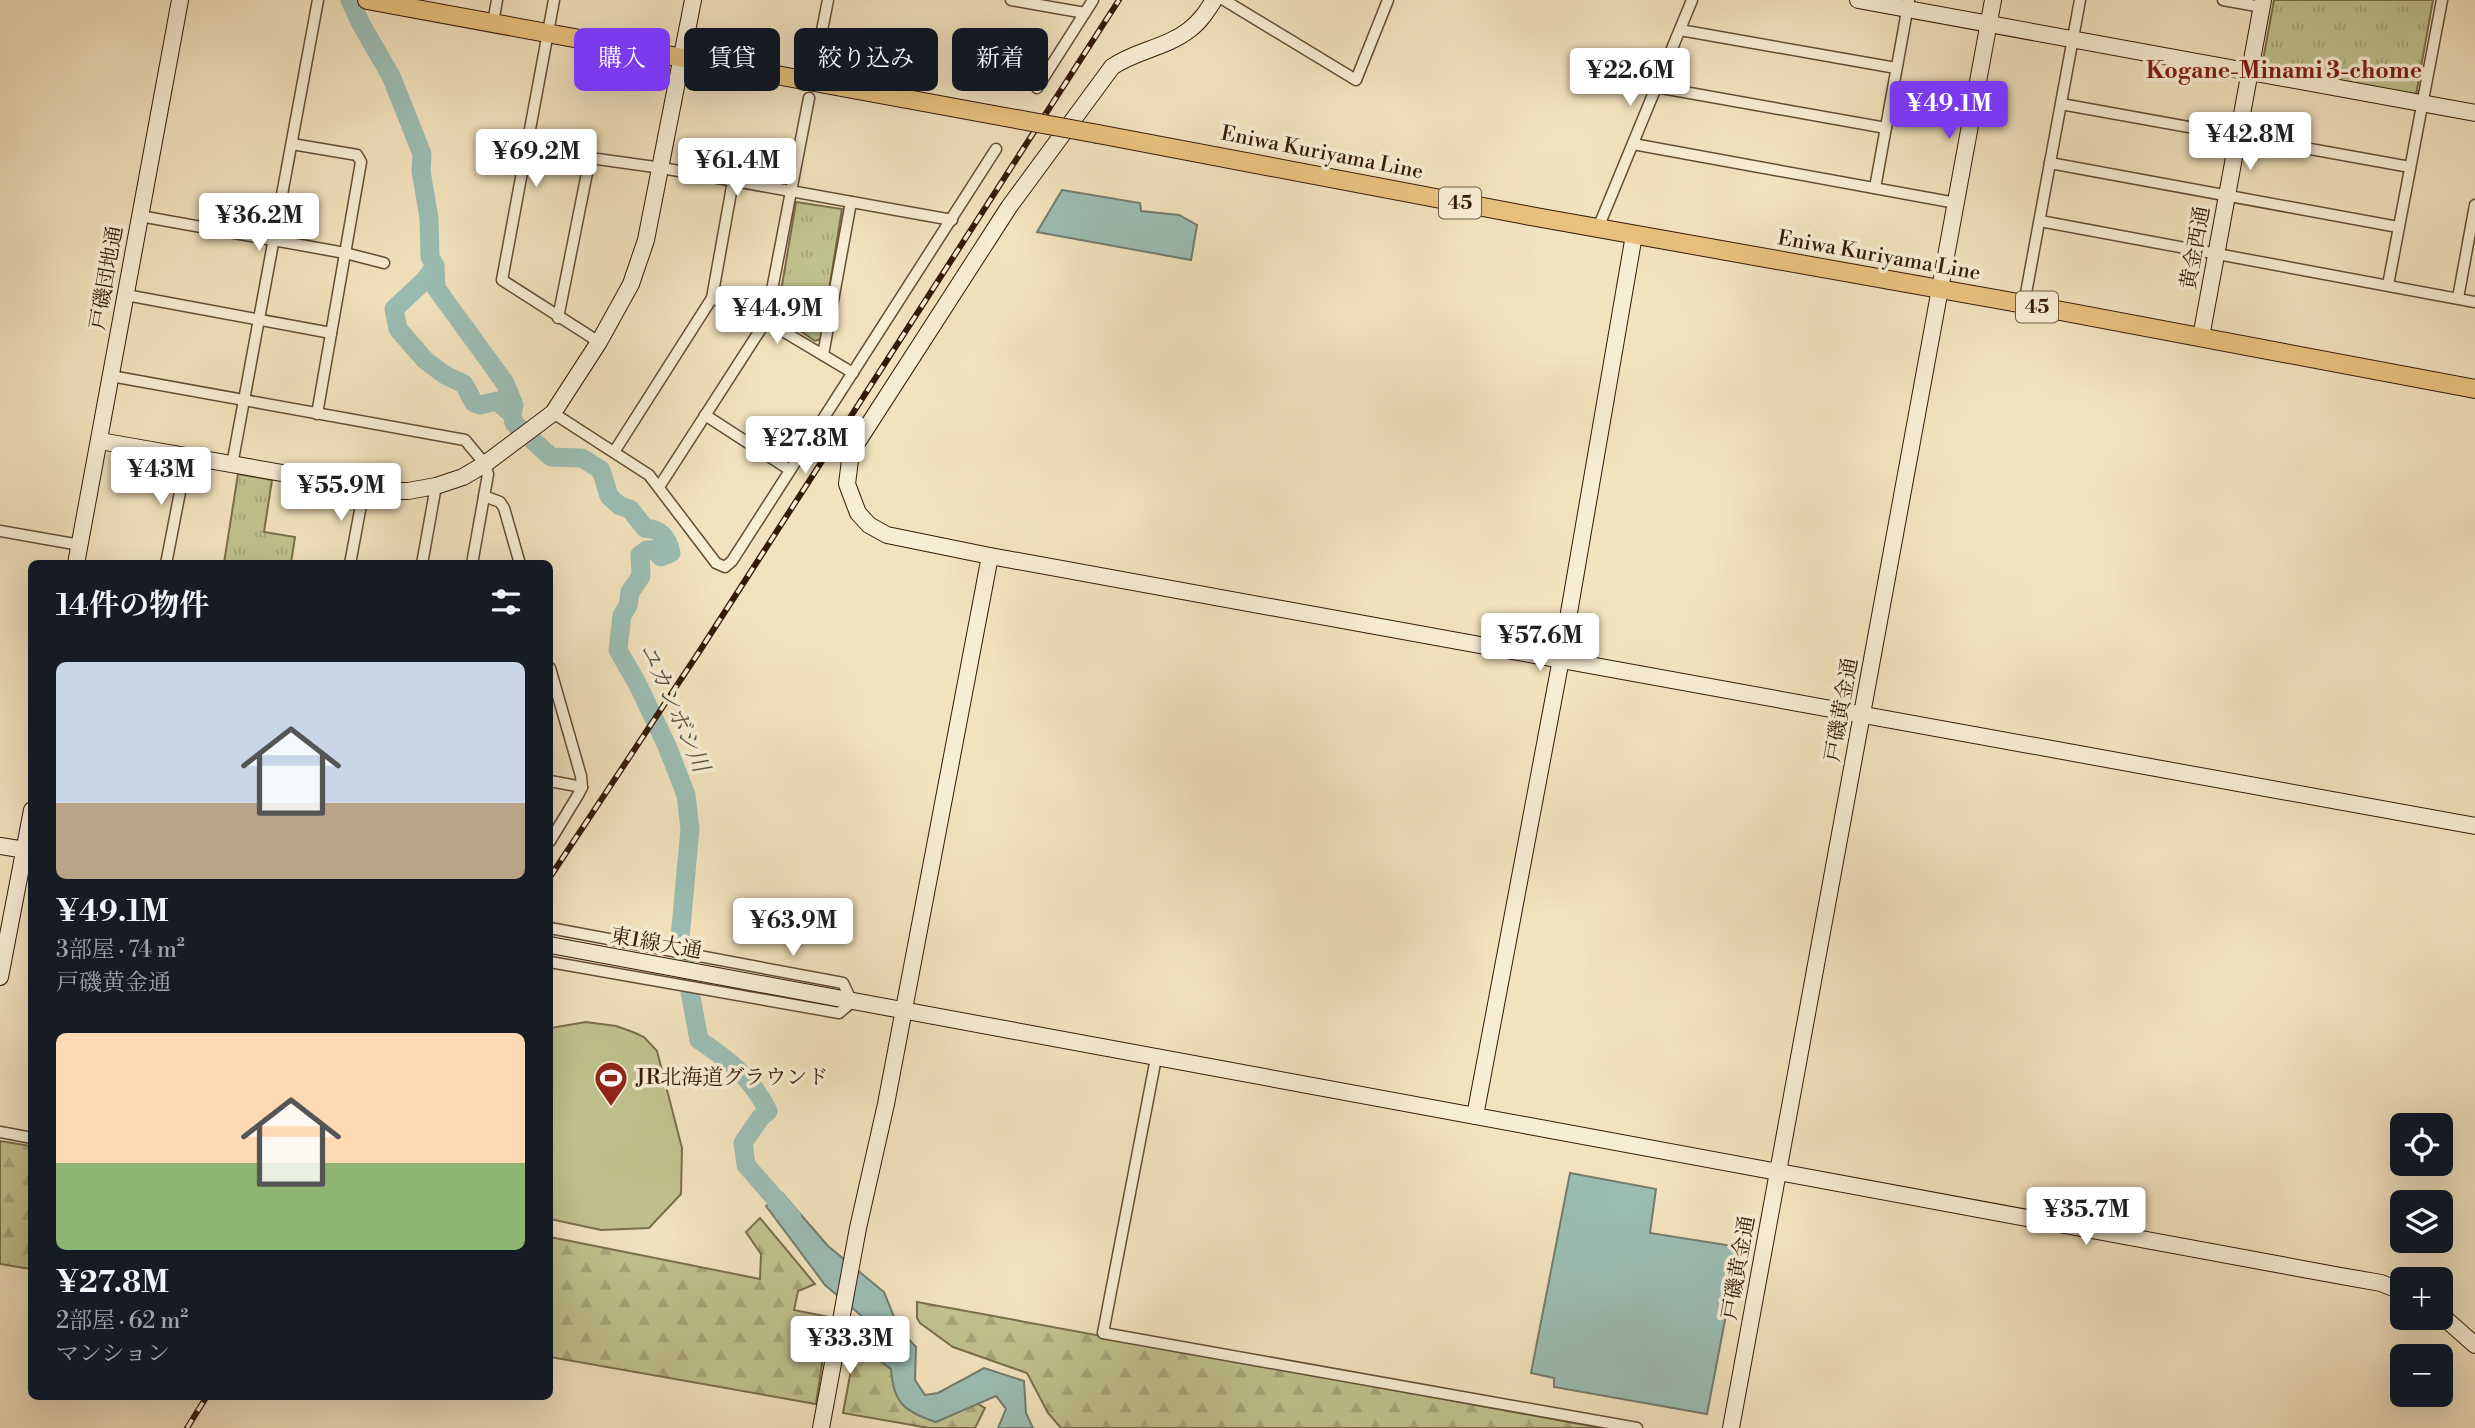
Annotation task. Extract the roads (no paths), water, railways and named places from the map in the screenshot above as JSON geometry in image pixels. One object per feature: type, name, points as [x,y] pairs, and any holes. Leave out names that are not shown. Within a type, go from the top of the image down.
[{"type":"main road","name":"Eniwa Kuriyama Line","points":[[367,0],[433,6],[493,23],[682,60],[1098,134],[2475,389]]},
{"type":"street","name":"戸磯団地通","points":[[77,560],[180,0]]},
{"type":"street","points":[[232,465],[318,0]]},
{"type":"street","points":[[493,23],[497,0]]},
{"type":"street","points":[[554,0],[502,280],[598,342]]},
{"type":"street","points":[[100,441],[364,489],[408,491],[463,477],[554,413],[598,342],[637,270],[662,167],[693,0]]},
{"type":"street","points":[[822,28],[828,0]]},
{"type":"street","points":[[1011,0],[1085,13]]},
{"type":"street","points":[[1048,71],[1093,0]]},
{"type":"street","points":[[1214,0],[1201,19],[1189,30],[1159,46],[1128,56],[1112,67],[1009,207],[851,452],[847,484],[858,513],[869,525],[887,535],[990,556],[2475,826]]},
{"type":"street","points":[[1224,0],[1356,80],[1388,0]]},
{"type":"street","points":[[1598,228],[1692,0]]},
{"type":"street","points":[[1858,0],[1908,5],[1989,24],[2475,113]]},
{"type":"street","name":"戸磯黄金通","points":[[1731,1428],[1993,0]]},
{"type":"street","points":[[2024,304],[2080,0]]},
{"type":"street","points":[[2223,0],[2262,4]]},
{"type":"street","points":[[2388,285],[2442,0]]},
{"type":"street","name":"黄金西通","points":[[2201,337],[2262,4]]},
{"type":"street","points":[[1875,188],[1908,5]]},
{"type":"street","points":[[1680,30],[1896,68]]},
{"type":"street","points":[[1656,87],[1886,128]]},
{"type":"street","points":[[659,487],[766,321],[809,98]]},
{"type":"street","points":[[2061,104],[2410,167]]},
{"type":"street","points":[[528,143],[590,158],[662,167],[953,220]]},
{"type":"street","points":[[292,144],[357,155],[361,162],[317,414]]},
{"type":"street","points":[[1633,144],[1956,203]]},
{"type":"street","points":[[554,413],[649,475],[716,563],[725,566],[732,561],[953,220],[996,149]]},
{"type":"street","points":[[558,317],[590,158]]},
{"type":"street","points":[[2050,163],[2398,227]]},
{"type":"street","points":[[614,452],[712,298],[733,181]]},
{"type":"street","points":[[823,355],[851,202]]},
{"type":"street","points":[[2458,298],[2475,205]]},
{"type":"street","points":[[140,216],[384,262]]},
{"type":"street","points":[[2040,221],[2475,302]]},
{"type":"street","points":[[1475,1116],[1561,659],[1634,235]]},
{"type":"street","points":[[126,295],[331,333]]},
{"type":"street","points":[[712,298],[766,321],[853,373]]},
{"type":"street","points":[[111,376],[465,440],[485,464],[488,474],[473,560]]},
{"type":"street","points":[[705,415],[790,470]]},
{"type":"street","points":[[167,560],[187,456]]},
{"type":"street","points":[[423,560],[436,486]]},
{"type":"street","points":[[351,560],[364,489]]},
{"type":"street","points":[[484,496],[500,502],[504,508],[519,560]]},
{"type":"street","points":[[0,531],[79,545]]},
{"type":"street","points":[[821,1428],[990,556]]},
{"type":"street","points":[[553,678],[582,787],[553,836]]},
{"type":"street","points":[[553,782],[582,787]]},
{"type":"street","points":[[0,846],[28,850],[0,977]]},
{"type":"street","points":[[553,929],[843,983],[852,1002],[839,1013],[553,963]]},
{"type":"street","name":"東1線大通","points":[[553,946],[2368,1281],[2390,1288]]},
{"type":"street","points":[[1156,1058],[1103,1333],[1637,1428]]},
{"type":"street","points":[[0,1132],[28,1137]]},
{"type":"street","points":[[2453,1326],[2475,1345]]},
{"type":"water","points":[[1062,190],[1140,203],[1141,211],[1179,215],[1197,225],[1191,260],[1037,232]]},
{"type":"water","points":[[1570,1173],[1656,1189],[1650,1233],[1739,1247],[1707,1414],[1554,1387],[1554,1378],[1531,1373]]},
{"type":"water","points":[[782,1193],[828,1246],[884,1292],[899,1329],[916,1347],[915,1380],[925,1395],[938,1393],[984,1368],[1024,1381],[1026,1413],[1033,1428],[998,1428],[1006,1409],[996,1396],[936,1422],[909,1410],[898,1398],[891,1369],[876,1358],[870,1323],[825,1285],[766,1206]]},
{"type":"waterway","name":"ユカンボシ川","points":[[350,0],[391,76],[422,154],[421,171],[429,218],[430,257],[435,266],[424,281],[394,309],[398,329],[425,360],[445,375],[464,384],[474,403],[480,405],[497,401],[512,414],[514,423],[551,457],[582,458],[601,470],[609,496],[620,506],[630,509],[645,528],[663,535],[670,548],[671,553],[661,557],[654,550],[647,550],[640,555],[641,576],[630,592],[628,606],[622,615],[618,650],[667,746],[686,795],[690,829],[680,938],[699,1040],[739,1071],[768,1111],[743,1143],[746,1165],[792,1218]]},
{"type":"waterway","points":[[435,266],[436,288],[505,383],[514,405],[512,414]]},
{"type":"railway","points":[[553,872],[699,652],[1119,0]]},
{"type":"railway","points":[[187,1428],[204,1400]]},
{"type":"place","name":"JR北海道グラウンド","points":[[611,1108]]},
{"type":"district","name":"Kogane-Minami 3-chome","points":[[2284,71]]}]
